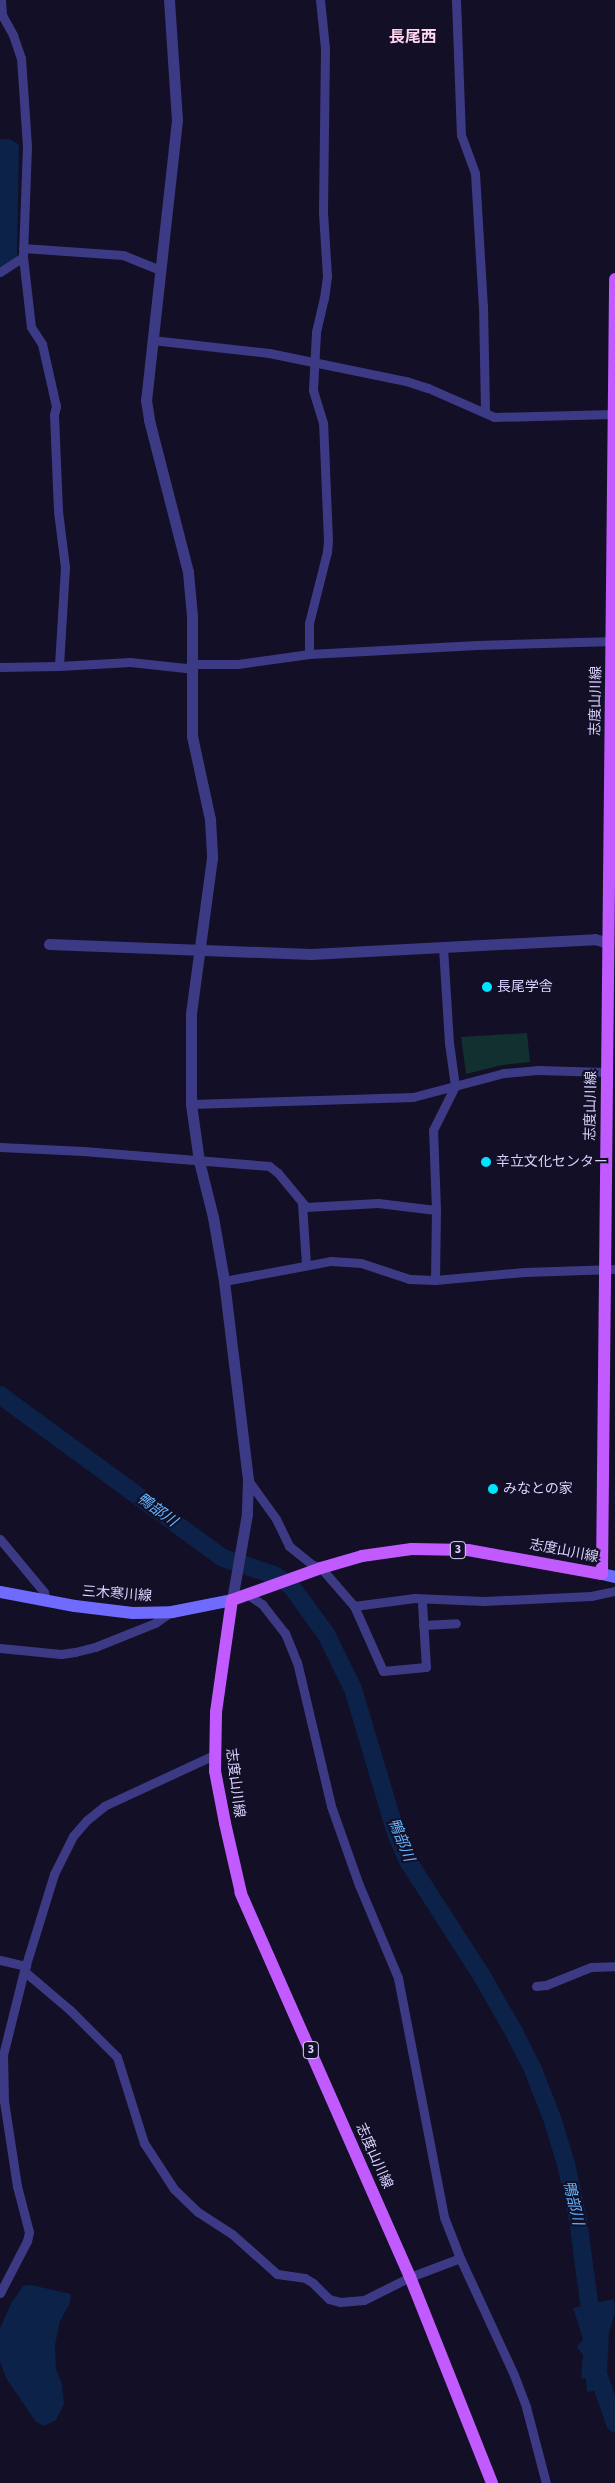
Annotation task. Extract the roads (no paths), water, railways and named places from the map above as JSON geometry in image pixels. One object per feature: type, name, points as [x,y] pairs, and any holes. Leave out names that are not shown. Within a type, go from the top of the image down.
[{"type":"main road","name":"志度山川線","points":[[492,2483],[410,2277],[241,1893],[225,1824],[214,1754],[216,1712],[232,1600],[318,1569],[382,1552],[438,1548],[525,1559],[602,1574],[610,1269],[607,1072],[612,943],[615,279]]},
{"type":"main road","points":[[602,1574],[615,1577]]},
{"type":"main road","name":"三木寒川線","points":[[0,1592],[111,1612],[172,1612],[232,1600]]},
{"type":"street","points":[[1,0],[2,15],[13,35],[20,58],[27,146],[23,252],[31,327],[42,344],[56,406],[54,415],[58,511],[65,567],[59,666]]},
{"type":"street","points":[[169,0],[177,120],[146,391],[146,410],[188,572],[192,616],[192,736],[210,819],[212,850],[191,1014],[191,1104],[199,1162],[213,1217],[224,1281],[248,1480],[249,1495],[245,1528],[232,1600]]},
{"type":"street","points":[[309,654],[308,623],[327,552],[328,540],[324,423],[313,390],[316,332],[327,276],[323,212],[325,48],[320,0]]},
{"type":"street","points":[[456,0],[461,135],[476,173],[483,306],[485,413]]},
{"type":"street","points":[[0,272],[23,252],[123,255],[160,270]]},
{"type":"street","points":[[152,340],[259,352],[313,361],[406,381],[428,388],[494,417],[614,414]]},
{"type":"street","points":[[0,667],[130,662],[186,668],[196,664],[238,664],[309,654],[477,645],[613,641]]},
{"type":"street","points":[[49,944],[312,954],[595,939],[612,943]]},
{"type":"street","points":[[435,1280],[436,1210],[433,1130],[455,1086],[449,1043],[444,948]]},
{"type":"street","points":[[191,1104],[412,1097],[504,1073],[537,1070],[607,1072]]},
{"type":"street","points":[[0,1147],[83,1151],[199,1162],[211,1160],[269,1166],[278,1173],[306,1207],[378,1203],[436,1210]]},
{"type":"street","points":[[302,1204],[306,1265]]},
{"type":"street","points":[[224,1281],[331,1261],[361,1262],[409,1279],[435,1280],[525,1272],[610,1269]]},
{"type":"street","points":[[248,1480],[276,1520],[289,1546],[318,1569],[354,1606],[383,1671],[426,1667],[422,1604]]},
{"type":"street","points":[[0,1539],[44,1592],[46,1600]]},
{"type":"street","points":[[354,1606],[414,1598],[484,1601],[591,1596],[615,1591]]},
{"type":"street","points":[[250,1595],[262,1604],[285,1633],[297,1662],[331,1806],[367,1907],[394,1965],[401,1991],[444,2217],[460,2258],[514,2375],[526,2407],[546,2483]]},
{"type":"street","points":[[0,1648],[61,1654],[76,1652],[95,1648],[154,1623],[172,1612]]},
{"type":"street","points":[[423,1625],[456,1623]]},
{"type":"street","points":[[0,2293],[30,2232],[17,2186],[2,2101],[2,2055],[25,1969],[54,1874],[73,1836],[82,1825],[104,1806],[127,1793],[214,1754]]},
{"type":"street","points":[[0,1960],[25,1969],[70,2010],[117,2058],[144,2143],[174,2189],[198,2212],[232,2234],[277,2274],[305,2278],[313,2283],[329,2299],[340,2302],[364,2300],[410,2277],[460,2258]]},
{"type":"street","points":[[536,1986],[546,1985],[591,1967],[615,1966]]},
{"type":"water","points":[[0,139],[10,139],[19,145],[17,257],[0,268]]},
{"type":"water","points":[[31,2285],[71,2294],[70,2303],[60,2321],[55,2345],[56,2369],[62,2384],[64,2404],[56,2420],[44,2426],[36,2422],[6,2378],[0,2362],[0,2328],[12,2302],[23,2286]]},
{"type":"water","points":[[614,2299],[615,2312],[609,2333],[606,2394],[604,2399],[594,2391],[587,2392],[586,2379],[581,2378],[583,2355],[577,2347],[583,2339],[573,2308]]},
{"type":"waterway","name":"鴨部川","points":[[0,1395],[223,1558],[274,1575],[291,1586],[326,1634],[353,1689],[396,1833],[408,1861],[483,1978],[514,2032],[532,2067],[552,2118],[566,2164],[578,2219],[592,2326]]},
{"type":"waterway","name":"鴨部川","points":[[598,2374],[615,2423]]},
{"type":"place","name":"長尾学舎","points":[[487,987]]},
{"type":"place","name":"辛立文化センター","points":[[486,1162]]},
{"type":"place","name":"みなとの家","points":[[493,1489]]},
{"type":"district","name":"長尾西","points":[[413,37]]}]
